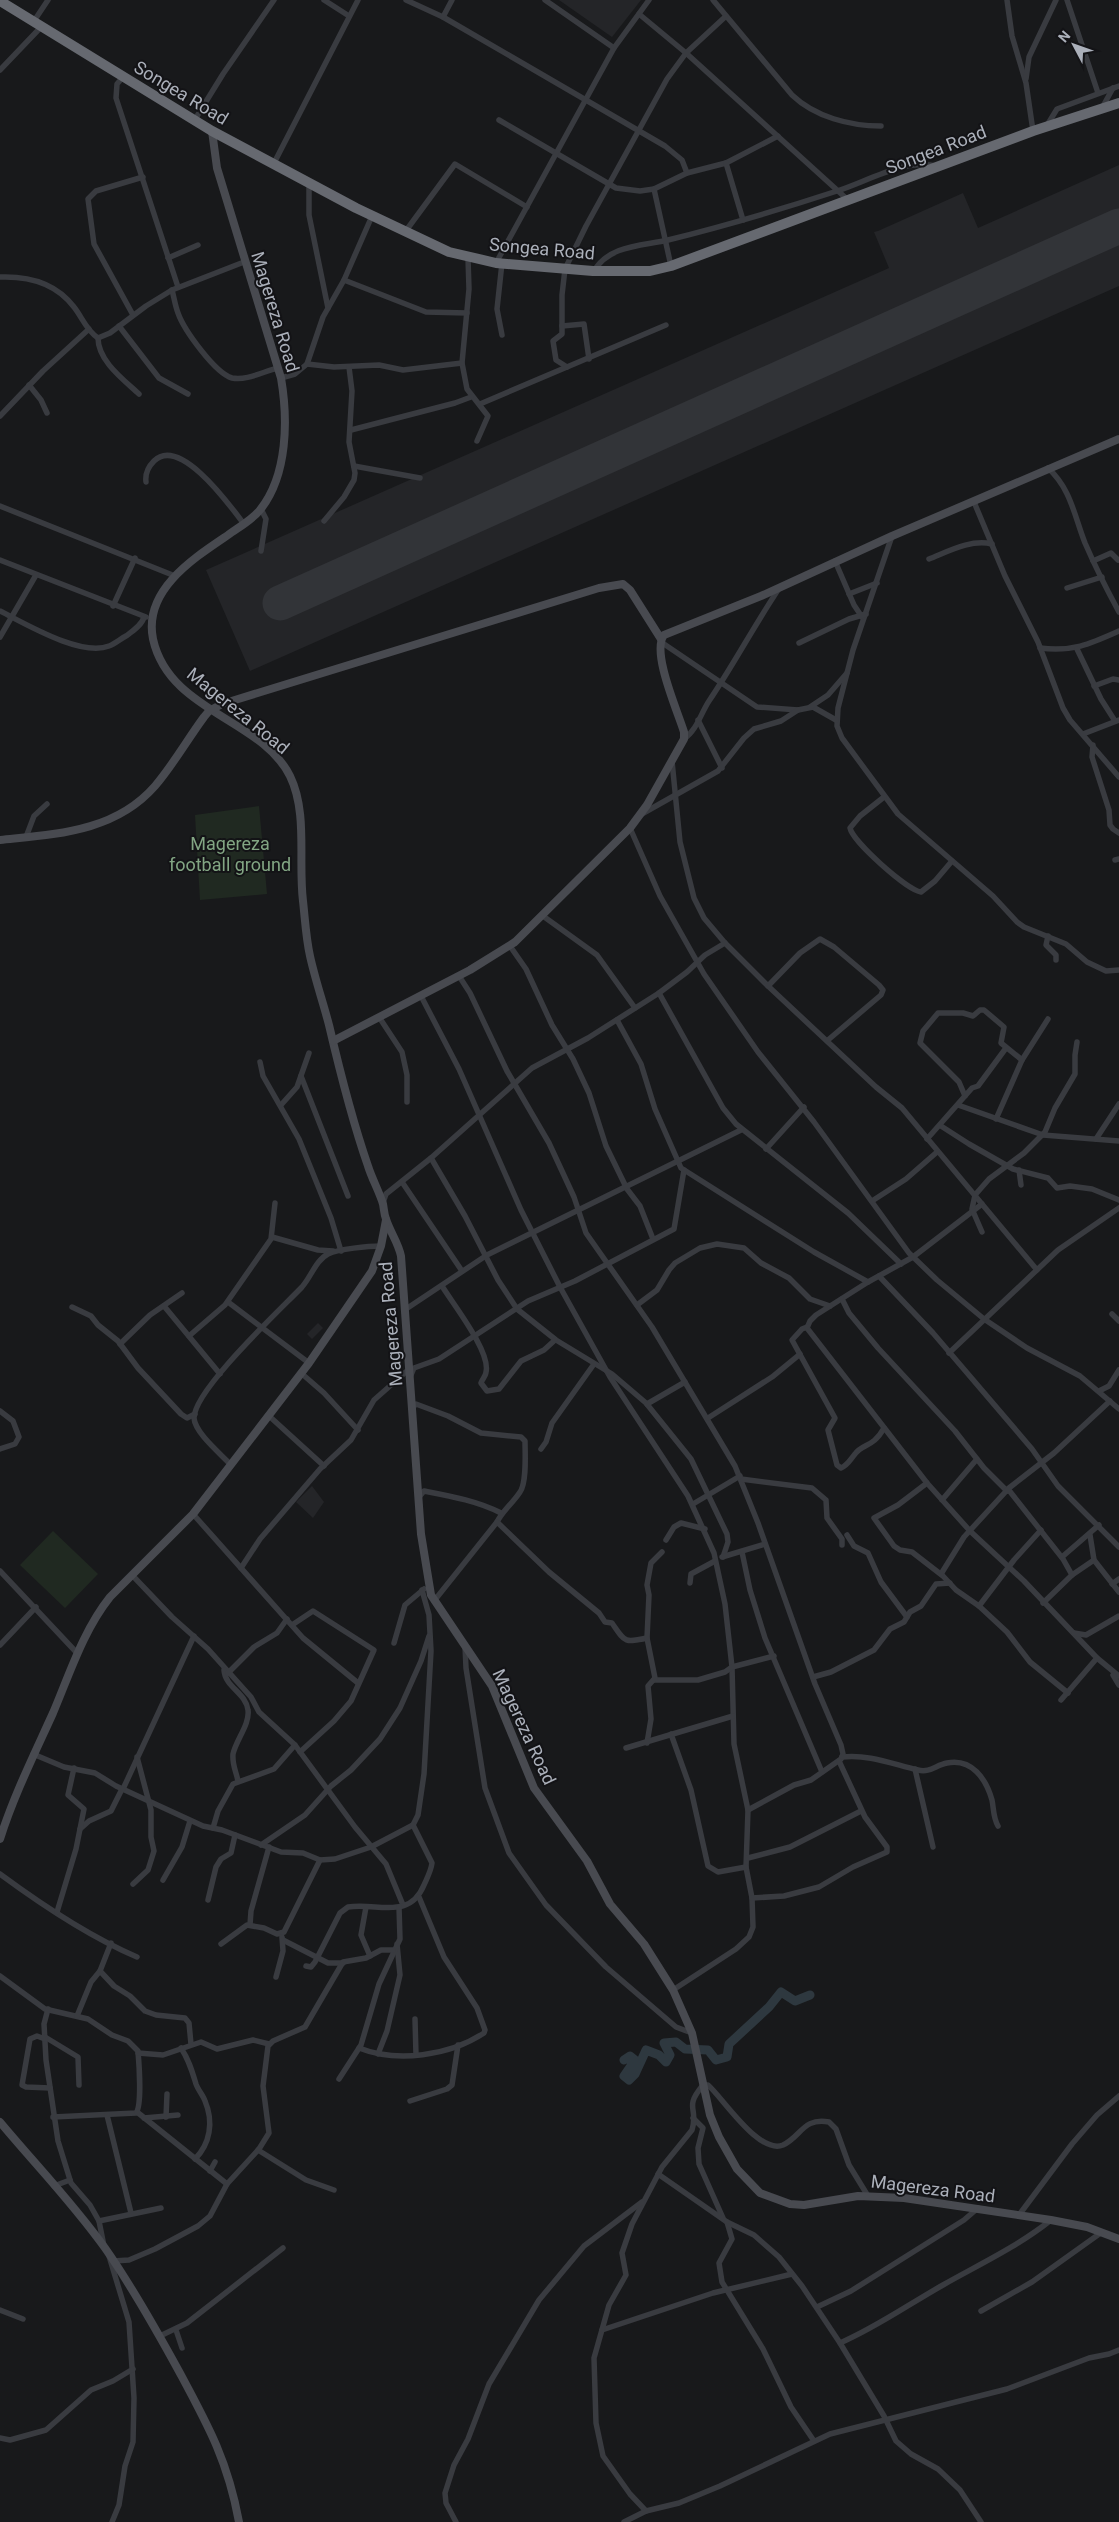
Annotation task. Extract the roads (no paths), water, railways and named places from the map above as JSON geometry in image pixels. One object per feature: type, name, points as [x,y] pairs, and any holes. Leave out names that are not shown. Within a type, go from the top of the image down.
[{"type":"highway","name":"Songea Road","points":[[0,1],[194,121],[273,165],[404,232],[449,252],[468,258],[499,263],[594,271],[650,271],[671,266],[850,201],[938,166],[1119,103]]},
{"type":"street","points":[[0,70],[38,24],[48,0]]},
{"type":"street","points":[[194,121],[223,74],[274,0]]},
{"type":"street","points":[[324,0],[349,16]]},
{"type":"street","points":[[273,165],[358,0]]},
{"type":"street","points":[[406,0],[443,17],[676,152],[688,173]]},
{"type":"street","points":[[443,17],[452,0]]},
{"type":"street","points":[[545,0],[614,48]]},
{"type":"street","points":[[502,335],[497,309],[499,263],[527,207],[614,48],[649,0]]},
{"type":"street","points":[[713,0],[792,95],[805,106],[848,123],[881,126]]},
{"type":"street","points":[[1007,0],[1012,36],[1026,83],[1033,132]]},
{"type":"street","points":[[1026,83],[1029,57],[1056,0]]},
{"type":"street","points":[[1067,0],[1098,93]]},
{"type":"street","points":[[638,14],[686,53],[850,201]]},
{"type":"street","points":[[567,367],[557,362],[553,348],[554,339],[562,334],[562,287],[565,269],[667,79],[686,53],[726,17]]},
{"type":"street","points":[[122,77],[117,84],[116,98],[168,258],[178,314],[184,325],[222,372],[231,377],[241,378],[278,368]]},
{"type":"street","points":[[1046,127],[1057,109],[1116,87]]},
{"type":"street","points":[[1102,108],[1116,87]]},
{"type":"street","points":[[498,120],[609,184],[627,191],[654,189],[688,173],[726,163],[778,136]]},
{"type":"street","name":"Magereza Road","points":[[212,131],[217,168],[244,262],[281,378],[286,406],[283,445],[276,475],[261,509],[175,576],[163,591],[153,618],[154,639],[165,666],[187,692],[209,711],[263,745],[283,765],[293,784],[299,812],[300,881],[310,956],[368,1168],[382,1203],[386,1220],[399,1248],[406,1309],[425,1588],[492,1686],[534,1788],[587,1861],[610,1904],[644,1944],[673,1990],[692,2033],[710,2116],[719,2137],[737,2169],[760,2193],[781,2202],[797,2205],[846,2196],[904,2198],[1051,2220],[1102,2232],[1119,2239]]},
{"type":"street","points":[[726,163],[743,220]]},
{"type":"street","points":[[404,232],[454,164],[527,207]]},
{"type":"street","points":[[594,271],[600,261],[613,253],[743,220],[918,164],[938,166]]},
{"type":"street","points":[[133,315],[94,244],[88,199],[96,191],[142,177]]},
{"type":"street","points":[[309,183],[309,215],[328,308]]},
{"type":"street","points":[[654,189],[671,266]]},
{"type":"street","points":[[281,378],[295,374],[307,364],[328,308],[344,280],[372,216]]},
{"type":"street","points":[[168,258],[198,245]]},
{"type":"street","points":[[468,258],[467,313],[462,363],[467,389],[471,397],[487,412]]},
{"type":"street","points":[[98,338],[175,289],[244,262]]},
{"type":"street","points":[[0,277],[25,278],[52,287],[74,306],[88,329],[98,338],[99,351],[104,358],[139,394]]},
{"type":"street","points":[[344,280],[426,312],[467,313]]},
{"type":"street","points":[[562,326],[577,323],[584,324],[589,359]]},
{"type":"street","points":[[480,404],[666,325]]},
{"type":"street","points":[[119,326],[159,378],[188,394]]},
{"type":"street","points":[[0,416],[88,329]]},
{"type":"street","points":[[307,364],[349,367],[379,365],[402,370],[462,363]]},
{"type":"street","points":[[324,521],[352,488],[355,473],[350,449],[351,383],[349,367]]},
{"type":"street","points":[[29,386],[41,400],[48,413]]},
{"type":"street","points":[[351,430],[455,403],[471,397]]},
{"type":"street","points":[[478,441],[487,421],[487,412],[493,399]]},
{"type":"street","points":[[661,640],[669,632],[781,586],[834,561],[1119,439]]},
{"type":"street","points":[[146,482],[147,471],[158,458],[165,456],[185,462],[202,474],[244,524]]},
{"type":"street","points":[[354,466],[420,478]]},
{"type":"street","points":[[1048,468],[1063,484],[1078,516],[1084,540],[1119,612]]},
{"type":"street","points":[[974,502],[1040,648],[1062,708],[1119,777]]},
{"type":"street","points":[[0,506],[135,558],[175,576]]},
{"type":"street","points":[[261,509],[266,519],[261,551]]},
{"type":"street","points":[[892,536],[877,583],[863,616],[848,671],[836,720],[839,732],[846,745],[902,818],[997,900],[1022,926],[1066,944],[1087,962],[1108,971],[1119,970]]},
{"type":"street","points":[[930,558],[978,541],[992,544]]},
{"type":"street","points":[[1093,560],[1111,553],[1118,560]]},
{"type":"street","points":[[113,606],[135,558]]},
{"type":"street","points":[[0,560],[113,606],[144,617],[153,618]]},
{"type":"street","points":[[834,561],[849,594],[863,616]]},
{"type":"street","points":[[0,637],[36,575]]},
{"type":"street","points":[[1067,588],[1102,577]]},
{"type":"street","points":[[849,594],[877,583]]},
{"type":"street","points":[[0,840],[83,830],[122,813],[137,804],[155,786],[209,711],[223,703],[614,584],[623,584],[630,590],[661,640],[722,684],[760,708],[798,710],[810,707],[828,695],[848,671]]},
{"type":"street","points":[[333,1041],[459,976],[510,946],[543,916],[630,828],[640,815],[684,739],[692,732],[722,684],[781,586]]},
{"type":"street","points":[[0,611],[74,645],[96,648],[109,646],[129,634],[139,625],[144,617]]},
{"type":"street","points":[[799,643],[863,616]]},
{"type":"street","points":[[1040,648],[1058,650],[1077,648],[1119,631]]},
{"type":"street","points":[[661,640],[665,676],[684,732],[684,739]]},
{"type":"street","points":[[1077,648],[1083,657],[1094,686],[1117,721],[1083,734]]},
{"type":"street","points":[[1094,686],[1113,679],[1119,680]]},
{"type":"street","points":[[810,707],[821,710],[836,720]]},
{"type":"street","points":[[640,815],[712,776],[722,768],[741,741],[752,731],[781,721],[798,710]]},
{"type":"street","points":[[698,720],[722,768]]},
{"type":"street","points":[[1093,746],[1092,757],[1109,810],[1110,825],[1119,832]]},
{"type":"street","points":[[672,761],[679,834],[694,898],[704,918],[725,943],[768,986],[828,1040],[876,1087],[902,1108],[1037,1270]]},
{"type":"street","points":[[884,796],[860,816],[850,828],[869,853],[912,888],[922,892],[935,881],[952,861]]},
{"type":"street","points":[[26,837],[34,816],[47,804]]},
{"type":"street","points":[[630,828],[660,896],[697,962],[758,1052],[804,1107],[913,1257],[984,1319],[1027,1348],[1080,1376],[1119,1409]]},
{"type":"street","points":[[543,916],[597,955],[635,1008]]},
{"type":"street","points":[[1048,936],[1046,945],[1056,955],[1056,960]]},
{"type":"street","points":[[768,986],[800,953],[820,940],[834,947],[879,985],[883,990],[882,995],[828,1040]]},
{"type":"street","points":[[382,1203],[386,1194],[431,1158],[478,1114],[540,1063],[568,1050],[617,1020],[658,993],[687,972],[697,962],[725,943]]},
{"type":"street","points":[[510,946],[526,969],[552,1025],[568,1050],[589,1093],[606,1146],[626,1185],[640,1206],[653,1239]]},
{"type":"street","points":[[459,976],[468,988],[498,1053],[549,1143],[568,1182],[586,1233],[637,1305],[708,1418],[740,1478],[766,1544],[813,1677],[841,1746],[841,1759],[861,1811],[888,1847],[886,1853],[853,1867],[818,1888],[784,1896],[752,1898]]},
{"type":"street","points":[[658,993],[722,1108],[741,1130],[848,1214],[901,1264]]},
{"type":"street","points":[[421,996],[459,1069],[532,1232],[560,1287],[607,1371],[693,1504],[705,1529],[715,1560],[725,1604],[732,1667],[734,1744],[748,1810],[748,1858],[746,1866],[752,1898],[753,1927],[749,1937],[736,1949],[673,1990]]},
{"type":"street","points":[[965,1096],[959,1082],[920,1044],[920,1037],[932,1018],[940,1012],[963,1013],[971,1016],[980,1010],[984,1010],[1004,1027],[1000,1040],[1006,1048],[1022,1060]]},
{"type":"street","points":[[379,1017],[402,1052],[407,1075],[406,1102]]},
{"type":"street","points":[[617,1020],[641,1064],[655,1109],[678,1162],[684,1170],[748,1208],[814,1252],[868,1282]]},
{"type":"street","points":[[996,1119],[1022,1060],[1048,1020]]},
{"type":"street","points":[[982,1232],[973,1212],[972,1205],[976,1195],[989,1179],[1008,1166],[1044,1135],[1055,1108],[1076,1074],[1074,1055],[1077,1042]]},
{"type":"street","points":[[927,1139],[941,1126],[972,1088],[978,1086],[1006,1048]]},
{"type":"street","points":[[281,1105],[297,1087],[309,1053]]},
{"type":"street","points":[[260,1062],[263,1076],[299,1139],[331,1218],[339,1251]]},
{"type":"street","points":[[302,1076],[348,1196]]},
{"type":"street","points":[[1096,1140],[1119,1104]]},
{"type":"street","points":[[958,1105],[1044,1135],[1119,1141]]},
{"type":"street","points":[[766,1149],[804,1107]]},
{"type":"street","points":[[941,1126],[1008,1166],[1048,1178],[1057,1188],[1070,1186],[1092,1189],[1119,1200]]},
{"type":"street","points":[[406,1309],[487,1255],[741,1130]]},
{"type":"street","points":[[872,1201],[913,1173],[937,1152]]},
{"type":"street","points":[[431,1158],[487,1255],[498,1280],[517,1309],[555,1340],[607,1371],[647,1404],[691,1459],[709,1494],[728,1539],[723,1557]]},
{"type":"street","points":[[411,1375],[414,1368],[436,1360],[517,1309],[608,1264],[676,1227],[676,1210],[684,1170]]},
{"type":"street","points":[[1019,1170],[1021,1186]]},
{"type":"street","points":[[402,1182],[462,1271]]},
{"type":"street","points":[[189,1336],[228,1302],[272,1237],[275,1203]]},
{"type":"street","points":[[884,1428],[875,1441],[855,1454],[846,1466],[841,1468],[837,1465],[834,1446],[828,1430],[836,1418],[792,1340],[802,1329],[807,1327],[813,1318],[868,1282],[913,1257],[982,1204]]},
{"type":"street","points":[[950,1353],[984,1319],[1065,1245],[1119,1208]]},
{"type":"street","points":[[0,1839],[33,1754],[77,1653],[103,1606],[193,1514],[309,1363],[372,1271],[386,1220]]},
{"type":"street","points":[[272,1237],[318,1250],[339,1251],[380,1246]]},
{"type":"street","points":[[637,1305],[658,1290],[668,1270],[676,1262],[700,1248],[718,1244],[744,1248],[760,1263],[789,1278],[810,1299],[830,1306]]},
{"type":"street","points":[[231,1465],[197,1430],[195,1414],[200,1401],[220,1374],[304,1285],[323,1258],[339,1251]]},
{"type":"street","points":[[879,1276],[950,1353],[1042,1461],[1058,1486],[1119,1547]]},
{"type":"street","points":[[442,1286],[475,1335],[485,1357],[486,1370],[481,1383],[490,1392],[499,1389],[521,1361],[544,1350],[555,1340]]},
{"type":"street","points":[[120,1344],[150,1314],[182,1293]]},
{"type":"street","points":[[842,1299],[849,1313],[870,1338],[952,1428],[977,1459],[1008,1490],[1062,1557],[1072,1574]]},
{"type":"street","points":[[228,1302],[309,1363]]},
{"type":"street","points":[[164,1306],[220,1374]]},
{"type":"street","points":[[72,1307],[91,1316],[98,1325],[120,1344],[133,1362],[174,1408],[186,1418],[195,1414]]},
{"type":"street","points":[[1112,1314],[1119,1320]]},
{"type":"street","points":[[807,1327],[815,1342],[942,1500],[970,1531],[1097,1658],[1119,1676]]},
{"type":"street","points":[[708,1418],[772,1377],[800,1354]]},
{"type":"street","points":[[541,1449],[546,1442],[552,1422],[594,1364]]},
{"type":"street","points":[[241,1568],[260,1539],[358,1430],[374,1400],[408,1370],[411,1375]]},
{"type":"street","points":[[1099,1391],[1109,1386],[1119,1370]]},
{"type":"street","points":[[301,1373],[340,1409],[358,1430]]},
{"type":"street","points":[[647,1404],[685,1382]]},
{"type":"street","points":[[941,1574],[970,1531],[1008,1490],[1110,1401]]},
{"type":"street","points":[[413,1407],[416,1404],[443,1414],[481,1433],[524,1438],[522,1488],[434,1601]]},
{"type":"street","points":[[0,1411],[13,1421],[20,1437],[14,1444],[0,1449]]},
{"type":"street","points":[[268,1415],[324,1466]]},
{"type":"street","points":[[942,1500],[977,1459]]},
{"type":"street","points":[[693,1504],[740,1478],[814,1488],[825,1498],[826,1518],[841,1538],[842,1545]]},
{"type":"street","points":[[927,1483],[874,1519],[894,1546],[900,1550],[912,1552],[979,1606],[1007,1632],[1030,1662],[1068,1693]]},
{"type":"street","points":[[419,1496],[424,1491],[486,1506],[501,1513]]},
{"type":"street","points":[[193,1514],[311,1646],[358,1682]]},
{"type":"street","points":[[497,1522],[538,1563],[599,1613],[605,1622],[612,1623],[624,1640],[630,1642],[647,1638]]},
{"type":"street","points":[[666,1540],[674,1527],[680,1523],[705,1529]]},
{"type":"street","points":[[1062,1557],[1090,1535],[1099,1525]]},
{"type":"street","points":[[979,1606],[1008,1567],[1041,1530]]},
{"type":"street","points":[[847,1535],[854,1546],[868,1553],[881,1582],[907,1617]]},
{"type":"street","points":[[1090,1535],[1094,1560],[1119,1592]]},
{"type":"street","points":[[690,1583],[691,1574],[715,1560],[766,1544]]},
{"type":"street","points":[[654,1680],[647,1638],[648,1576],[653,1560],[662,1552]]},
{"type":"street","points":[[742,1552],[750,1590],[765,1638],[822,1772]]},
{"type":"street","points":[[1043,1603],[1072,1574],[1094,1560]]},
{"type":"street","points":[[0,1571],[36,1607],[77,1653]]},
{"type":"street","points":[[132,1575],[252,1697],[259,1712],[295,1745],[371,1847],[386,1864],[401,1906],[400,1933],[379,1984],[359,2048],[339,2079]]},
{"type":"street","points":[[1112,1584],[1119,1579]]},
{"type":"street","points":[[813,1677],[831,1672],[872,1652],[890,1629],[904,1622],[912,1611],[921,1606],[936,1584],[950,1583]]},
{"type":"street","points":[[306,1966],[312,1966],[318,1957],[344,1909],[352,1906],[401,1906],[419,1896],[432,1863],[413,1825],[420,1800],[426,1753],[430,1634],[425,1588]]},
{"type":"street","points":[[394,1643],[405,1605],[425,1588]]},
{"type":"street","points":[[0,1645],[36,1607]]},
{"type":"street","points":[[292,1625],[313,1610],[353,1638],[374,1649],[353,1697],[338,1716],[300,1752]]},
{"type":"street","points":[[1072,1632],[1086,1635],[1119,1616]]},
{"type":"street","points":[[226,1670],[254,1647],[277,1633],[287,1619]]},
{"type":"street","points":[[261,1845],[305,1815],[328,1789],[372,1749],[386,1730],[416,1672],[430,1634]]},
{"type":"street","points":[[80,1829],[89,1821],[111,1810],[123,1789],[194,1636]]},
{"type":"street","points":[[465,1645],[466,1668],[484,1788],[509,1853],[546,1904],[599,1961],[676,2027],[692,2033]]},
{"type":"street","points":[[647,1743],[648,1726],[651,1720],[648,1686],[654,1680],[698,1680],[725,1672],[732,1667],[774,1656]]},
{"type":"street","points":[[1061,1700],[1097,1658]]},
{"type":"street","points":[[226,1670],[228,1683],[244,1700],[249,1712],[234,1754],[233,1768],[238,1781]]},
{"type":"street","points":[[1111,1671],[1119,1685]]},
{"type":"street","points":[[626,1748],[732,1716]]},
{"type":"street","points":[[671,1734],[691,1790],[708,1866],[716,1872],[746,1866]]},
{"type":"street","points":[[213,1828],[216,1814],[231,1786],[238,1781],[274,1769],[295,1745]]},
{"type":"street","points":[[33,1754],[64,1767],[95,1773],[148,1802],[190,1821],[281,1852],[304,1853],[320,1860],[335,1859],[371,1847],[413,1825]]},
{"type":"street","points":[[133,1884],[148,1870],[154,1854],[151,1837],[151,1810],[137,1757]]},
{"type":"street","points":[[748,1810],[791,1786],[811,1780],[841,1759],[877,1758],[928,1771],[943,1764],[955,1762],[970,1766],[980,1776],[990,1794],[993,1817],[998,1826]]},
{"type":"street","points":[[57,1912],[80,1829],[84,1807],[68,1795],[74,1768]]},
{"type":"street","points":[[915,1769],[933,1847]]},
{"type":"street","points":[[748,1858],[790,1847],[861,1811]]},
{"type":"street","points":[[163,1880],[182,1848],[190,1821]]},
{"type":"street","points":[[208,1900],[216,1867],[231,1853],[235,1835]]},
{"type":"street","points":[[250,1925],[251,1911],[269,1847]]},
{"type":"street","points":[[276,1977],[282,1937],[309,1877],[320,1860]]},
{"type":"street","points":[[0,1874],[57,1912],[137,1957]]},
{"type":"street","points":[[359,2048],[378,2054],[416,2055],[458,2045],[478,2037],[485,2030],[477,2008],[444,1957],[419,1896]]},
{"type":"street","points":[[366,1907],[361,1935],[370,1956]]},
{"type":"street","points":[[221,1944],[244,1927],[250,1925],[282,1937],[330,1963],[343,1963],[395,1947]]},
{"type":"street","points":[[77,2016],[91,1982],[100,1971],[110,1943]]},
{"type":"street","points":[[378,2054],[387,2031],[400,1975],[395,1947]]},
{"type":"street","points":[[138,2053],[163,2055],[201,2042],[217,2049],[253,2040],[269,2044],[305,2027],[343,1963]]},
{"type":"street","points":[[100,1971],[114,1986],[130,1996],[146,2011],[186,2019],[189,2023],[191,2044]]},
{"type":"street","points":[[0,1976],[48,2009],[77,2016],[128,2041],[135,2047],[138,2053],[140,2096],[137,2112]]},
{"type":"street","points":[[48,2009],[44,2023],[53,2117],[70,2180],[90,2205],[99,2221],[106,2250],[129,2322],[133,2369],[134,2434],[119,2505],[112,2522]]},
{"type":"street","points":[[415,2019],[416,2055]]},
{"type":"street","points":[[50,2088],[26,2087],[22,2084],[30,2039],[37,2036],[45,2038],[78,2057],[79,2085]]},
{"type":"street","points":[[113,2261],[129,2260],[198,2226],[210,2216],[227,2184],[258,2150],[269,2129],[263,2086],[265,2056],[269,2044]]},
{"type":"street","points":[[410,2101],[447,2088],[452,2084],[458,2045]]},
{"type":"street","points":[[181,2048],[192,2067],[196,2084],[208,2109],[210,2118],[207,2144],[195,2159]]},
{"type":"street","points":[[646,2511],[630,2494],[603,2456],[596,2423],[593,2364],[609,2306],[625,2279],[627,2272],[622,2253],[643,2201],[658,2174],[690,2134],[694,2118],[691,2101],[703,2084],[710,2086],[733,2116],[770,2144],[783,2145],[802,2128],[811,2124],[830,2123],[836,2129],[849,2165],[868,2196]]},
{"type":"street","points":[[166,2117],[167,2094]]},
{"type":"street","points":[[1019,2215],[1072,2144],[1097,2115],[1119,2096]]},
{"type":"street","points":[[53,2117],[131,2114],[137,2112]]},
{"type":"street","points":[[137,2112],[227,2184]]},
{"type":"street","points":[[106,2115],[116,2146],[131,2213]]},
{"type":"street","points":[[144,2118],[178,2116]]},
{"type":"street","points":[[694,2118],[703,2128],[698,2148],[699,2164],[732,2239],[718,2267],[725,2290],[764,2350],[791,2407],[814,2440]]},
{"type":"street","points":[[0,2122],[106,2250],[160,2336],[211,2431],[221,2454],[229,2476],[239,2522]]},
{"type":"street","points":[[258,2150],[306,2180],[334,2190]]},
{"type":"street","points":[[210,2172],[215,2162]]},
{"type":"street","points":[[658,2174],[725,2220],[759,2238],[792,2274],[817,2307],[901,2447],[938,2469],[960,2490],[981,2522]]},
{"type":"street","points":[[54,2186],[70,2180]]},
{"type":"street","points":[[456,2522],[446,2503],[446,2492],[454,2465],[468,2439],[489,2384],[539,2300],[584,2246],[643,2201]]},
{"type":"street","points":[[99,2221],[162,2208]]},
{"type":"street","points":[[817,2307],[851,2291],[964,2220],[978,2208]]},
{"type":"street","points":[[840,2343],[865,2332],[944,2284],[1009,2251],[1051,2220]]},
{"type":"street","points":[[982,2311],[1032,2282],[1102,2232]]},
{"type":"street","points":[[160,2336],[176,2330],[235,2287],[283,2248]]},
{"type":"street","points":[[602,2330],[725,2290],[792,2274]]},
{"type":"street","points":[[0,2310],[23,2319]]},
{"type":"street","points":[[176,2330],[182,2348]]},
{"type":"street","points":[[624,2522],[646,2511],[674,2504],[720,2486],[814,2440],[846,2429],[1022,2384],[1089,2358],[1119,2350]]},
{"type":"street","points":[[0,2438],[10,2440],[46,2430],[91,2390],[114,2381],[133,2369]]},
{"type":"waterway","points":[[624,2060],[630,2056],[635,2060],[624,2076],[629,2080],[635,2074],[646,2050],[659,2055],[666,2062],[670,2055],[664,2043],[676,2042],[685,2049],[708,2050],[716,2060],[727,2057],[729,2044],[769,2007],[781,1992],[795,2001],[810,1995]]},
{"type":"park label","name":"Magereza football ground","points":[[230,854]]}]
